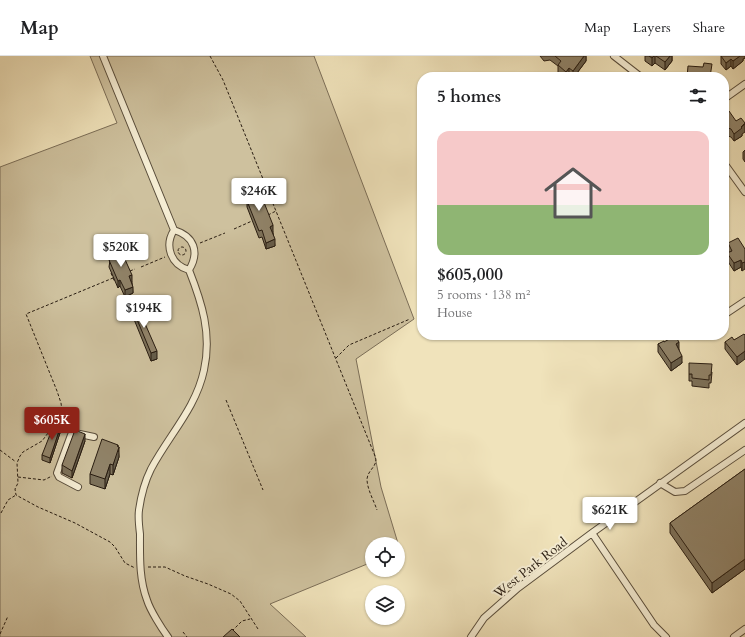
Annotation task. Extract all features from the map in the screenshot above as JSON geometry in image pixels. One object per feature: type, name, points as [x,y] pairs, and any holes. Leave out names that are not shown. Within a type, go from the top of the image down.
[{"type":"street","points":[[104,56],[174,230],[169,240],[171,255],[176,263],[182,268],[189,270]]},
{"type":"street","points":[[614,56],[635,72]]},
{"type":"street","points":[[729,95],[745,84]]},
{"type":"street","points":[[729,170],[745,192]]},
{"type":"street","points":[[168,637],[147,601],[141,568],[139,511],[145,484],[150,471],[196,397],[204,370],[207,352],[204,310],[189,270],[195,258],[194,246],[190,239],[174,230]]},
{"type":"street","points":[[729,311],[745,300]]},
{"type":"street","name":"West Park Road","points":[[471,637],[484,618],[518,588],[745,422]]},
{"type":"street","points":[[78,487],[59,477],[57,473],[71,435],[75,433],[94,437]]},
{"type":"street","points":[[660,483],[675,492],[685,491],[745,450]]},
{"type":"street","points":[[592,533],[654,625],[666,637]]},
{"type":"street","points":[[734,637],[745,629]]},
{"type":"path","points":[[210,56],[223,80],[377,460],[376,465],[368,475],[367,480],[377,510]]},
{"type":"path","points":[[262,217],[276,211]]},
{"type":"path","points":[[234,229],[255,220]]},
{"type":"path","points":[[198,244],[225,233]]},
{"type":"path","points":[[181,246],[185,248],[185,253],[181,255],[179,254],[179,248],[181,246]]},
{"type":"path","points":[[141,267],[169,256]]},
{"type":"path","points":[[128,272],[135,269]]},
{"type":"path","points":[[111,273],[115,282]]},
{"type":"path","points":[[113,278],[26,314],[62,403],[62,411],[61,416],[42,441],[23,452],[17,463],[18,483],[15,489],[16,495],[38,508],[75,523],[110,542],[125,563],[130,567],[137,568]]},
{"type":"path","points":[[335,358],[349,345],[410,318]]},
{"type":"path","points":[[226,400],[263,490]]},
{"type":"path","points":[[0,450],[17,463]]},
{"type":"path","points":[[18,477],[44,480],[53,476]]},
{"type":"path","points":[[1,514],[8,500],[16,495]]},
{"type":"path","points":[[147,567],[165,567],[231,594],[240,601],[250,619],[258,629]]},
{"type":"path","points":[[0,634],[8,616]]},
{"type":"path","points":[[230,634],[242,621],[250,619]]},
{"type":"path","points":[[182,632],[187,637]]},
{"type":"shaded area","points":[[90,56],[314,56],[414,319],[356,359],[381,487],[396,537],[365,537],[365,565],[270,604],[306,637],[0,637],[0,167],[117,123]]},
{"type":"building","points":[[555,56],[584,56],[573,71],[569,68],[566,72],[558,65],[561,61]]},
{"type":"building","points":[[656,56],[670,56],[665,62]]},
{"type":"building","points":[[721,56],[740,56],[733,61],[731,59],[726,63]]},
{"type":"building","points":[[704,63],[712,64],[711,72],[687,72],[688,66],[703,67]]},
{"type":"building","points":[[729,111],[736,121],[741,118],[745,123],[741,127],[742,128],[734,134],[729,128]]},
{"type":"building","points":[[252,182],[258,196],[261,195],[273,225],[270,227],[275,239],[266,243],[262,230],[259,231],[247,201],[249,200],[243,185]]},
{"type":"building","points":[[738,238],[745,249],[745,262],[742,263],[741,260],[734,263],[729,256],[729,252],[732,251],[729,242]]},
{"type":"building","points":[[117,247],[120,255],[123,255],[132,275],[129,276],[133,287],[125,290],[120,280],[118,281],[109,260],[112,259],[109,250]]},
{"type":"building","points":[[136,303],[157,351],[151,353],[131,305]]},
{"type":"building","points":[[744,334],[745,335],[745,351],[737,357],[725,342],[732,337],[734,340]]},
{"type":"building","points":[[668,340],[678,340],[679,342],[676,344],[682,356],[671,363],[658,344]]},
{"type":"building","points":[[689,363],[712,364],[709,380],[692,378],[692,374],[689,374]]},
{"type":"building","points":[[55,422],[61,425],[50,458],[42,455]]},
{"type":"building","points":[[75,430],[85,434],[72,471],[62,465]]},
{"type":"building","points":[[102,439],[118,445],[117,446],[119,447],[113,465],[110,464],[105,479],[90,474]]},
{"type":"building","points":[[745,469],[745,559],[712,583],[670,523]]},
{"type":"building","points":[[232,629],[240,637],[223,637]]}]
